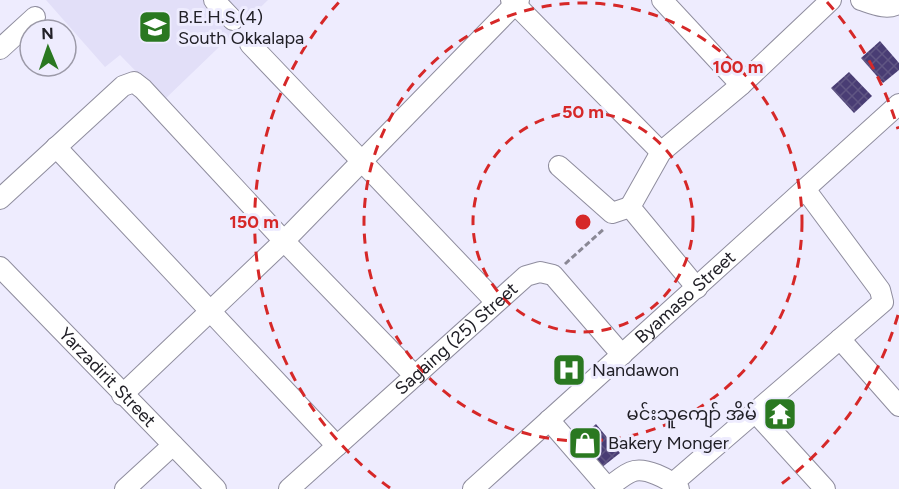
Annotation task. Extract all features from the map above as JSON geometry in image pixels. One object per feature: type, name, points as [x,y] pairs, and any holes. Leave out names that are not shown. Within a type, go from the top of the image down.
[{"type":"street","points":[[214,0],[233,20]]},
{"type":"street","points":[[662,0],[741,85]]},
{"type":"street","points":[[861,0],[895,7],[899,3]]},
{"type":"street","points":[[122,395],[284,242],[515,1],[661,152]]},
{"type":"street","points":[[621,210],[661,152],[741,85],[812,19],[820,4]]},
{"type":"street","points":[[0,49],[35,17]]},
{"type":"street","points":[[250,44],[496,302]]},
{"type":"street","points":[[0,199],[123,86],[134,82],[284,242],[415,376]]},
{"type":"street","name":"Byamaso Street","points":[[473,489],[899,104]]},
{"type":"street","points":[[56,147],[337,446]]},
{"type":"street","points":[[559,166],[621,210],[697,288]]},
{"type":"street","points":[[549,420],[607,488],[632,471],[646,471],[676,486],[755,412],[883,302],[884,298],[805,189]]},
{"type":"street","name":"Yarzadirit Street","points":[[0,267],[122,395],[216,489]]},
{"type":"street","name":"Sagaing (25) Street","points":[[289,489],[526,276],[540,272],[553,275]]},
{"type":"street","points":[[553,275],[622,355]]},
{"type":"street","points":[[840,339],[899,406]]},
{"type":"street","points":[[755,412],[825,489]]},
{"type":"street","points":[[125,489],[173,445]]},
{"type":"path","points":[[553,275],[608,226],[621,210]]},
{"type":"shaded area","name":"B.E.H.S.(4) South Okkalapa","points":[[46,0],[268,0],[164,100],[120,55],[105,67],[78,36],[78,18],[62,18]]},
{"type":"building","points":[[880,41],[899,63],[899,70],[883,83],[861,58]]},
{"type":"building","points":[[849,72],[872,96],[854,113],[831,88]]},
{"type":"building","points":[[596,424],[620,453],[601,468],[578,439]]},
{"type":"place","name":"B.E.H.S.(4) South Okkalapa","points":[[155,27]]},
{"type":"place","name":"Nandawon","points":[[569,370]]},
{"type":"place","name":"မင်းသူကျော် အိမ်","points":[[780,414]]},
{"type":"place","name":"Bakery Monger","points":[[585,443]]}]
